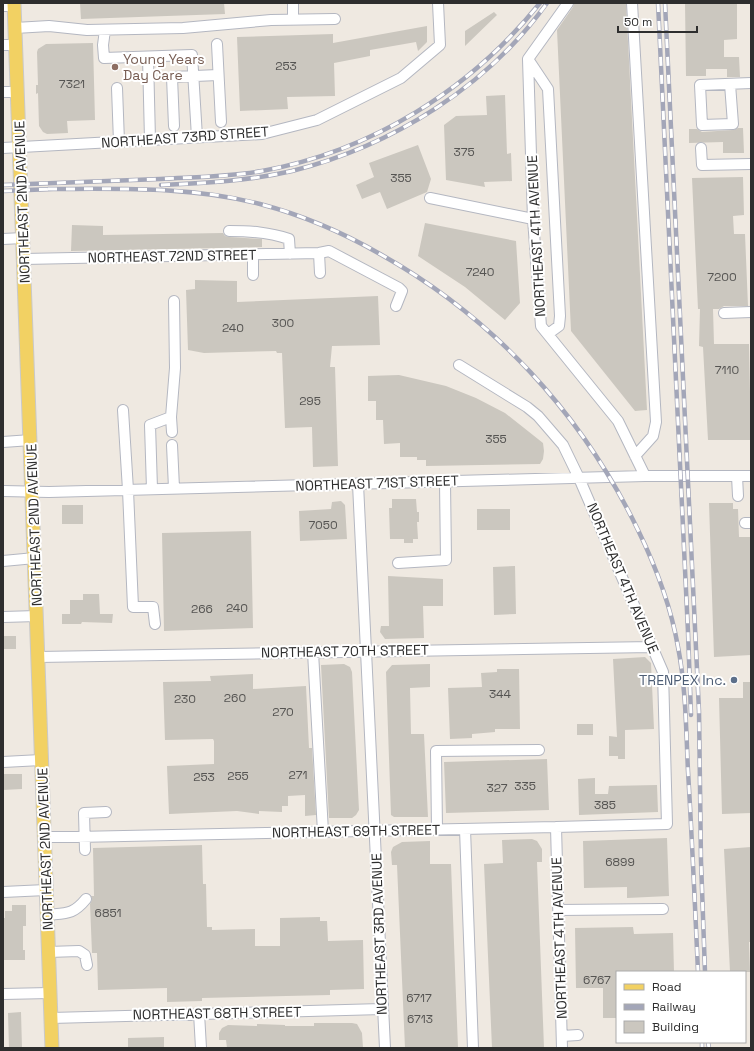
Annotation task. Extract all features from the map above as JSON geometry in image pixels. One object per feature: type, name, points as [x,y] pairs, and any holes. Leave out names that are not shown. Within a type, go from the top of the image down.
[{"type":"main road","name":"NORTHEAST 2ND AVENUE","points":[[11,5],[15,28],[10,45],[18,92],[52,1048]]},
{"type":"street","name":"NORTHEAST 73RD STREET","points":[[3,148],[262,134],[317,120],[401,78],[440,45],[438,3]]},
{"type":"street","points":[[548,334],[559,326],[560,316],[548,89],[528,60],[568,3]]},
{"type":"street","points":[[632,3],[656,422],[652,436],[635,456]]},
{"type":"street","points":[[293,6],[293,20]]},
{"type":"street","points":[[15,28],[49,26],[87,30],[183,28],[271,20],[335,19]]},
{"type":"street","points":[[105,30],[103,45],[104,58],[192,56],[197,138]]},
{"type":"street","points":[[217,44],[221,122]]},
{"type":"street","points":[[148,57],[150,140]]},
{"type":"street","name":"NORTHEAST 4TH AVENUE","points":[[528,60],[533,219],[541,326],[618,421],[645,476]]},
{"type":"street","points":[[174,126],[172,77],[218,75]]},
{"type":"street","points":[[730,84],[733,124],[702,126],[700,85],[751,83]]},
{"type":"street","points":[[117,88],[119,142]]},
{"type":"street","points":[[3,92],[18,92]]},
{"type":"street","points":[[701,148],[702,165],[751,164]]},
{"type":"street","points":[[430,198],[533,219]]},
{"type":"street","points":[[229,231],[252,231],[274,234],[289,239],[290,254]]},
{"type":"street","points":[[3,239],[23,238]]},
{"type":"street","name":"NORTHEAST 72ND STREET","points":[[24,259],[56,254],[290,254],[330,251],[399,288],[402,291],[396,306]]},
{"type":"street","points":[[319,253],[320,273]]},
{"type":"street","points":[[253,254],[253,274]]},
{"type":"street","points":[[172,432],[175,368],[174,301]]},
{"type":"street","points":[[724,313],[751,312]]},
{"type":"street","name":"NORTHEAST 4TH AVENUE","points":[[460,364],[527,407],[538,416],[563,446],[579,478],[663,672],[666,824]]},
{"type":"street","points":[[123,410],[133,607],[153,607],[155,624]]},
{"type":"street","points":[[152,489],[150,426],[172,418]]},
{"type":"street","points":[[3,442],[31,440]]},
{"type":"street","points":[[172,445],[174,488]]},
{"type":"street","name":"NORTHEAST 71ST STREET","points":[[3,491],[49,492],[645,476],[751,476]]},
{"type":"street","points":[[737,476],[738,496]]},
{"type":"street","points":[[398,562],[446,560],[445,482]]},
{"type":"street","name":"NORTHEAST 3RD AVENUE","points":[[358,484],[385,1048]]},
{"type":"street","points":[[3,562],[35,558]]},
{"type":"street","points":[[3,617],[37,616]]},
{"type":"street","name":"NORTHEAST 70TH STREET","points":[[38,657],[653,647]]},
{"type":"street","points":[[313,652],[323,832]]},
{"type":"street","points":[[437,829],[436,751],[539,750]]},
{"type":"street","points":[[3,762],[41,760]]},
{"type":"street","points":[[85,850],[84,813],[106,812]]},
{"type":"street","name":"NORTHEAST 69TH STREET","points":[[45,837],[666,824]]},
{"type":"street","name":"NORTHEAST 4TH AVENUE","points":[[556,827],[562,1048]]},
{"type":"street","points":[[465,829],[473,1048]]},
{"type":"street","points":[[3,892],[46,890]]},
{"type":"street","points":[[47,915],[70,913],[78,909],[86,899]]},
{"type":"street","points":[[559,910],[663,909]]},
{"type":"street","points":[[48,952],[79,951],[85,955],[87,965]]},
{"type":"street","points":[[3,994],[50,993]]},
{"type":"street","name":"NORTHEAST 68TH STREET","points":[[51,1018],[199,1013],[382,1010]]},
{"type":"street","points":[[199,1013],[200,1048]]},
{"type":"street","points":[[562,1036],[578,1035]]},
{"type":"building","points":[[80,3],[224,3],[225,14],[81,19]]},
{"type":"building","points":[[574,3],[626,3],[647,410],[635,411],[571,331],[557,30],[573,7]]},
{"type":"building","points":[[685,3],[737,3],[737,39],[724,40],[724,57],[739,57],[740,77],[727,77],[727,69],[706,69],[706,76],[686,76]]},
{"type":"building","points":[[494,12],[497,15],[465,46],[465,31]]},
{"type":"building","points":[[427,26],[427,42],[418,51],[416,42],[370,50],[370,56],[334,63],[335,96],[287,97],[288,109],[240,111],[237,37],[333,34],[333,43]]},
{"type":"building","points":[[93,43],[95,120],[67,121],[68,133],[47,134],[43,132],[39,126],[38,93],[36,94],[36,85],[38,85],[38,49],[46,44]]},
{"type":"building","points":[[505,95],[507,154],[511,153],[512,181],[484,182],[485,187],[446,180],[444,125],[456,116],[487,115],[486,96]]},
{"type":"building","points":[[743,128],[744,153],[723,153],[723,142],[689,143],[689,129],[697,129],[702,132],[733,130]]},
{"type":"building","points":[[418,145],[431,179],[427,192],[387,209],[380,192],[362,199],[356,185],[374,177],[369,163]]},
{"type":"building","points":[[743,177],[744,215],[733,216],[734,234],[745,234],[748,306],[724,306],[719,309],[713,309],[714,344],[749,344],[751,440],[708,440],[703,347],[699,346],[700,309],[698,309],[692,178]]},
{"type":"building","points":[[425,223],[516,241],[520,303],[505,320],[465,287],[418,256]]},
{"type":"building","points":[[72,225],[103,226],[103,235],[223,233],[225,236],[229,237],[262,239],[262,247],[71,251]]},
{"type":"building","points":[[195,280],[237,281],[237,302],[378,296],[380,345],[332,346],[330,367],[335,367],[338,466],[313,467],[312,427],[285,428],[282,353],[277,353],[276,351],[204,353],[188,350],[186,290],[195,289]]},
{"type":"building","points":[[399,375],[446,386],[476,398],[505,413],[543,443],[543,459],[540,464],[426,466],[426,460],[417,460],[417,457],[400,457],[400,443],[384,444],[383,420],[376,420],[376,401],[368,401],[368,376]]},
{"type":"building","points":[[392,499],[416,499],[417,512],[419,512],[419,522],[417,522],[418,539],[413,539],[413,543],[404,543],[404,539],[390,539],[389,508],[392,508]]},
{"type":"building","points":[[341,501],[345,505],[347,539],[300,541],[299,511],[331,509],[332,502]]},
{"type":"building","points":[[709,503],[733,503],[733,509],[738,509],[739,537],[751,537],[751,655],[714,657]]},
{"type":"building","points":[[62,505],[83,505],[83,524],[62,524]]},
{"type":"building","points":[[477,509],[510,509],[510,530],[477,530]]},
{"type":"building","points":[[251,531],[253,628],[164,631],[162,533]]},
{"type":"building","points":[[515,566],[516,614],[494,615],[493,567]]},
{"type":"building","points":[[388,576],[443,579],[443,606],[423,606],[424,638],[385,639],[380,632],[381,626],[389,626]]},
{"type":"building","points":[[83,594],[99,594],[100,614],[113,614],[112,623],[82,622],[81,624],[62,624],[62,614],[70,614],[70,600],[83,600]]},
{"type":"building","points":[[3,636],[16,636],[16,649],[3,649]]},
{"type":"building","points":[[645,657],[651,663],[654,729],[625,730],[625,759],[618,759],[618,756],[609,756],[609,736],[617,737],[613,659]]},
{"type":"building","points":[[344,664],[350,667],[352,672],[359,810],[352,818],[329,818],[321,665]]},
{"type":"building","points":[[430,664],[430,687],[410,688],[411,734],[424,734],[428,817],[394,817],[391,815],[386,672],[392,665]]},
{"type":"building","points":[[497,669],[519,669],[520,729],[495,729],[495,732],[472,734],[472,738],[450,739],[448,688],[482,687],[481,673],[497,672]]},
{"type":"building","points":[[253,674],[253,689],[306,686],[309,748],[312,748],[316,815],[305,816],[305,795],[288,796],[288,806],[282,806],[282,812],[259,811],[259,814],[237,811],[169,814],[167,766],[214,764],[214,741],[213,739],[165,740],[163,682],[211,681],[210,676]]},
{"type":"building","points":[[743,682],[751,682],[751,813],[722,814],[719,698],[743,698]]},
{"type":"building","points":[[577,724],[593,724],[593,735],[577,735]]},
{"type":"building","points":[[547,759],[549,810],[446,813],[444,762]]},
{"type":"building","points":[[3,774],[22,774],[22,789],[3,790]]},
{"type":"building","points":[[595,778],[595,794],[608,794],[609,786],[657,785],[658,812],[579,815],[578,779]]},
{"type":"building","points":[[667,838],[669,896],[627,898],[627,887],[584,888],[583,841]]},
{"type":"building","points":[[532,839],[537,841],[542,849],[542,862],[537,862],[544,1048],[492,1048],[484,864],[503,863],[502,840]]},
{"type":"building","points":[[430,841],[430,864],[451,864],[458,1048],[405,1048],[397,865],[392,865],[391,852],[393,847],[402,842]]},
{"type":"building","points":[[202,845],[203,884],[206,884],[207,927],[212,927],[212,930],[255,929],[255,946],[280,946],[280,918],[320,917],[320,921],[327,921],[328,941],[363,940],[364,989],[330,990],[330,995],[202,998],[202,1001],[167,1002],[167,988],[98,990],[97,953],[92,953],[90,904],[92,900],[91,896],[94,896],[93,848]]},
{"type":"building","points":[[751,847],[751,942],[749,942],[750,972],[730,971],[724,849]]},
{"type":"building","points":[[12,905],[26,905],[26,926],[23,926],[23,950],[25,950],[25,960],[3,960],[3,918],[5,918],[5,911],[12,911]]},
{"type":"building","points":[[633,927],[634,934],[673,933],[674,971],[616,971],[616,1018],[603,1018],[603,988],[576,988],[575,928]]},
{"type":"building","points":[[21,1012],[22,1048],[9,1048],[8,1013]]},
{"type":"building","points":[[314,1023],[357,1024],[362,1033],[363,1048],[227,1048],[226,1040],[219,1040],[219,1033],[222,1028],[228,1025],[257,1026],[257,1024],[314,1026]]},
{"type":"building","points":[[164,1037],[164,1048],[128,1048],[128,1038]]},
{"type":"railway","points":[[3,185],[160,179],[236,174],[262,171],[303,162],[342,149],[380,132],[416,112],[450,89],[482,63],[512,34],[540,3]]},
{"type":"railway","points":[[161,185],[227,181],[292,171],[329,160],[366,146],[401,129],[434,109],[466,86],[496,61],[523,33],[547,3]]},
{"type":"railway","points":[[658,3],[691,715]]},
{"type":"railway","points":[[665,3],[699,711],[701,861],[705,971]]},
{"type":"railway","points":[[48,189],[128,189],[181,191],[208,194],[260,204],[291,213],[322,225],[351,238],[380,254],[421,279],[460,307],[497,338],[562,408],[590,447],[615,487],[638,530],[662,587],[675,632],[683,678],[698,971]]},
{"type":"railway","points":[[3,191],[53,189]]},
{"type":"railway","points":[[702,1043],[702,1048]]},
{"type":"railway","points":[[708,1043],[709,1048]]},
{"type":"place","name":"Young Years Day Care","points":[[115,67]]},
{"type":"place","name":"TRENPEX Inc.","points":[[734,680]]}]
